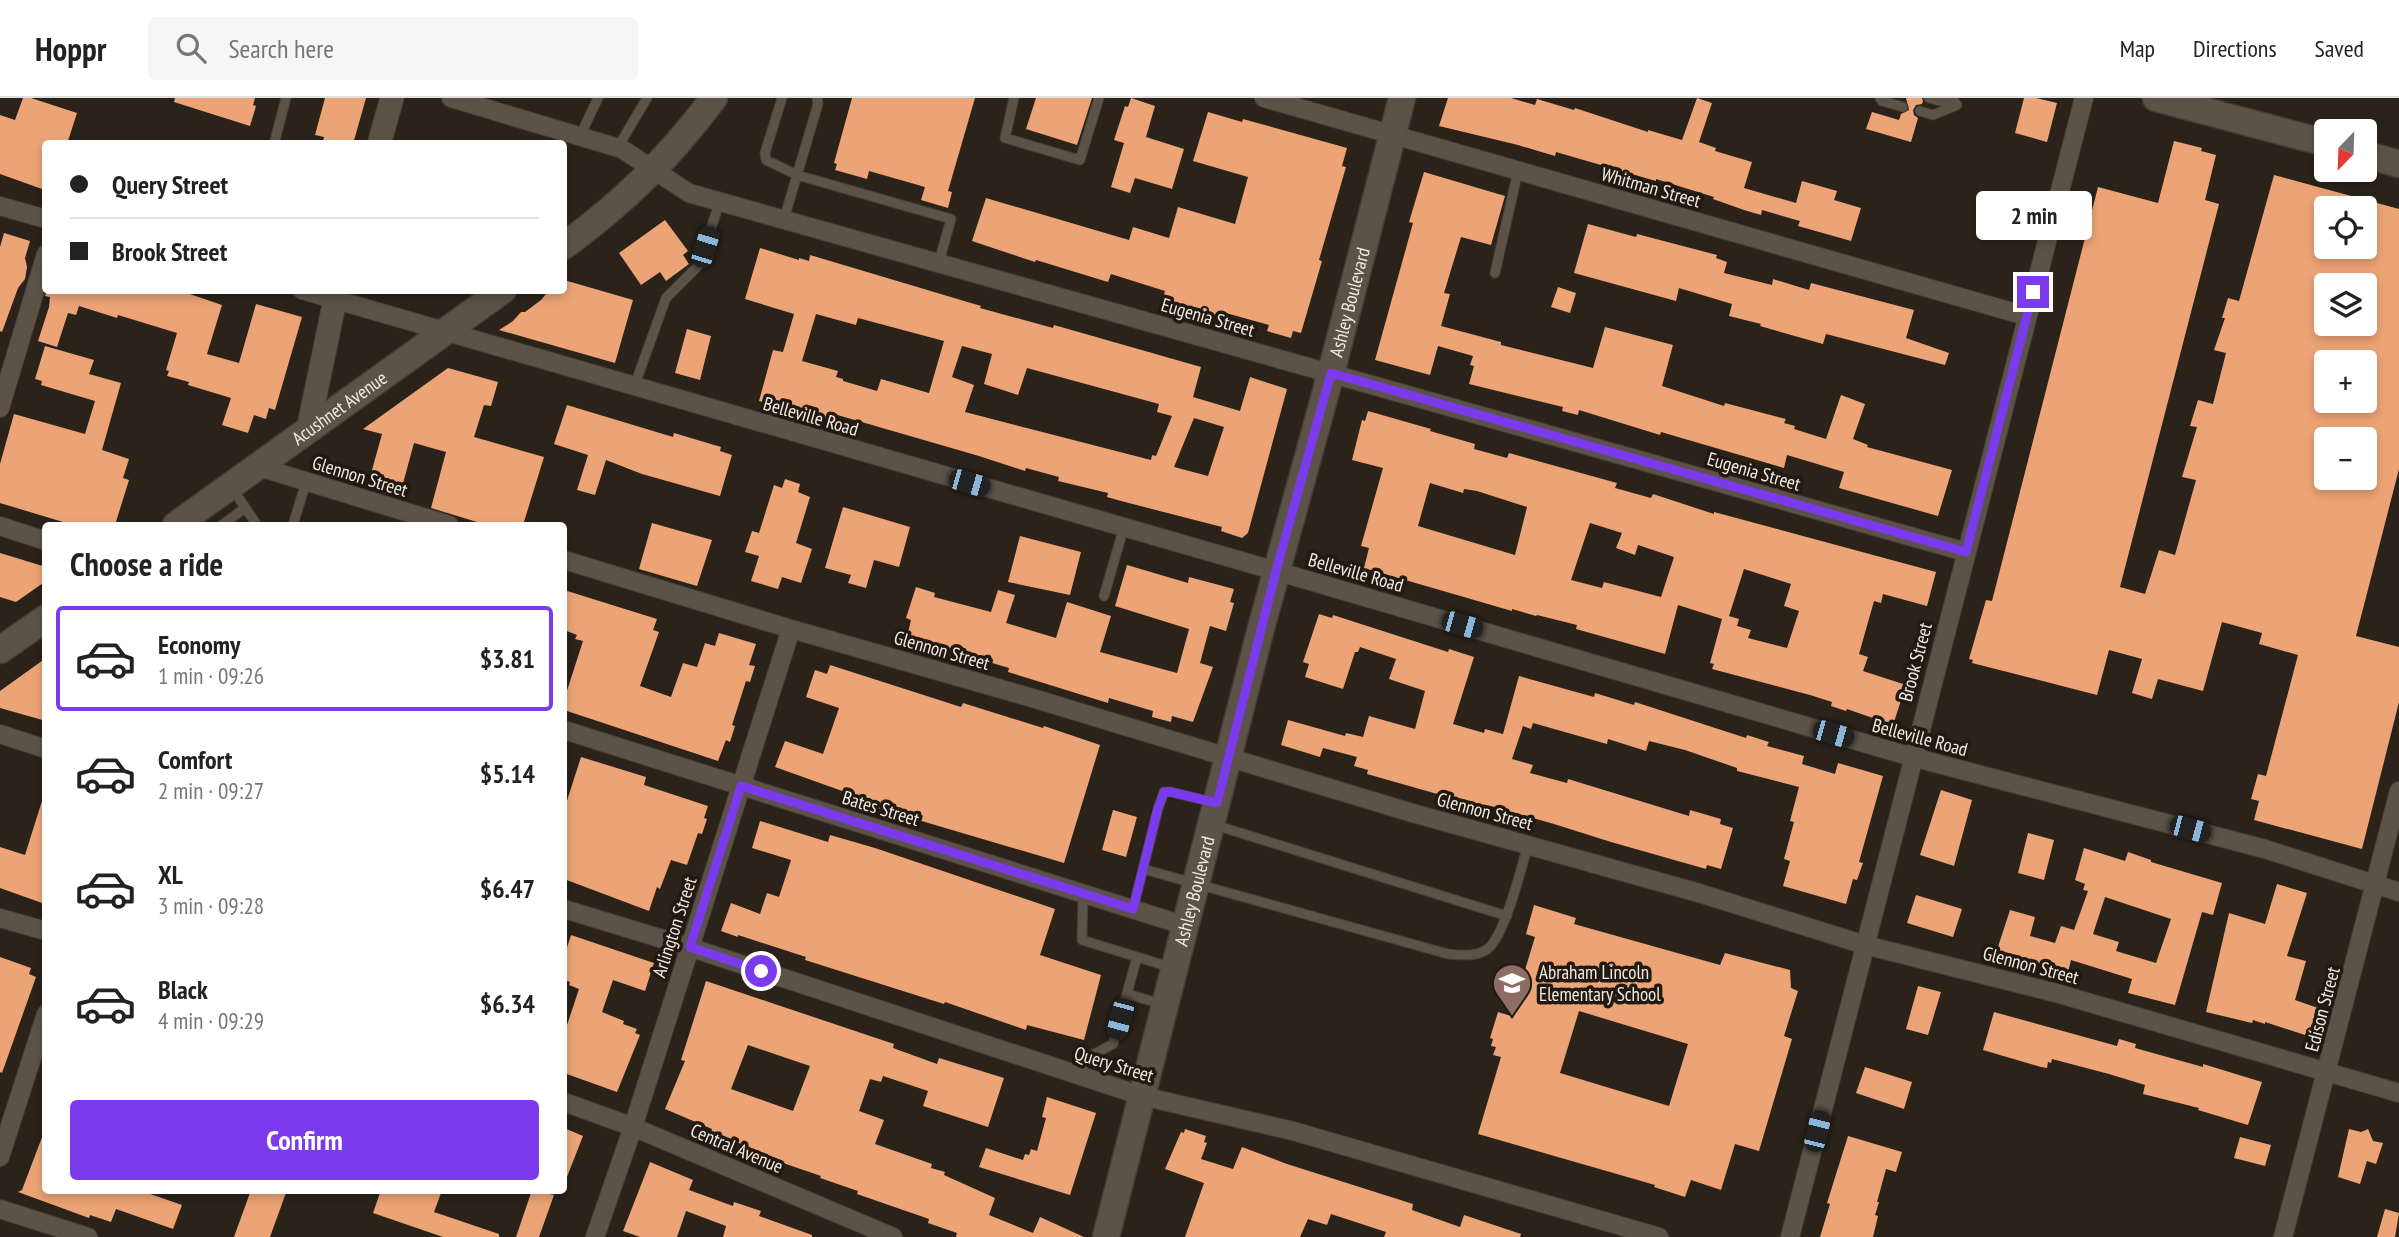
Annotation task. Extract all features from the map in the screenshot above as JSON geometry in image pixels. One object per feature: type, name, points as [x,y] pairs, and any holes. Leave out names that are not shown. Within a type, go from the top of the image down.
[{"type":"main road","points":[[567,244],[631,194],[655,170],[714,98]]},
{"type":"main road","name":"Ashley Boulevard","points":[[1106,1237],[1276,571],[1331,373],[1402,98]]},
{"type":"main road","points":[[2156,98],[2314,140]]},
{"type":"main road","points":[[2377,158],[2399,164]]},
{"type":"main road","name":"Acushnet Avenue","points":[[183,522],[238,497],[259,467],[497,294]]},
{"type":"main road","points":[[0,650],[42,621]]},
{"type":"street","points":[[380,140],[392,98]]},
{"type":"street","name":"Eugenia Street","points":[[450,98],[618,147],[689,193],[1966,552]]},
{"type":"street","name":"Whitman Street","points":[[1265,98],[2026,316]]},
{"type":"street","name":"Brook Street","points":[[1790,1237],[2084,98]]},
{"type":"street","points":[[0,206],[42,218]]},
{"type":"street","points":[[0,408],[42,267]]},
{"type":"street","points":[[308,430],[335,295]]},
{"type":"street","name":"Belleville Road","points":[[335,295],[445,332],[1912,757],[2265,849],[2399,892]]},
{"type":"street","name":"Glennon Street","points":[[259,467],[439,522]]},
{"type":"street","points":[[0,526],[42,540]]},
{"type":"street","name":"Glennon Street","points":[[567,561],[1409,812],[1699,893],[1865,945],[2056,993],[2399,1093]]},
{"type":"street","name":"Arlington Street","points":[[595,1237],[634,1127],[791,629]]},
{"type":"street","name":"Bates Street","points":[[567,731],[1186,926]]},
{"type":"street","points":[[0,734],[42,748]]},
{"type":"street","name":"Edison Street","points":[[2283,1237],[2399,791]]},
{"type":"street","name":"Query Street","points":[[567,910],[690,947],[1142,1096],[1293,1131],[1659,1237]]},
{"type":"street","points":[[0,918],[42,930]]},
{"type":"street","points":[[0,1157],[42,1026]]},
{"type":"street","name":"Central Avenue","points":[[567,1103],[634,1127],[893,1237]]},
{"type":"street","points":[[0,1209],[88,1237]]},
{"type":"lane","points":[[275,140],[286,98]]},
{"type":"lane","points":[[580,136],[598,98]]},
{"type":"lane","points":[[618,147],[647,98]]},
{"type":"lane","points":[[782,98],[764,158],[776,167],[797,174],[951,219],[939,262]]},
{"type":"lane","points":[[784,219],[818,104],[817,98]]},
{"type":"lane","points":[[1014,98],[1005,138],[1080,160],[1099,98]]},
{"type":"lane","points":[[1880,98],[1903,107]]},
{"type":"lane","points":[[1929,98],[1956,100]]},
{"type":"lane","points":[[1920,111],[1933,115],[1956,100]]},
{"type":"lane","points":[[1495,272],[1518,171]]},
{"type":"lane","points":[[634,387],[666,298],[699,265],[720,201]]},
{"type":"lane","points":[[294,522],[306,482]]},
{"type":"lane","points":[[227,522],[238,497]]},
{"type":"lane","points":[[238,497],[255,522]]},
{"type":"lane","points":[[1104,596],[1124,527]]},
{"type":"lane","points":[[1133,909],[1158,808],[1164,792],[1171,792],[1214,813],[1507,916]]},
{"type":"lane","points":[[1143,869],[1448,954],[1473,956],[1489,949],[1507,916],[1528,844]]},
{"type":"lane","points":[[1083,894],[1082,940],[1175,968]]},
{"type":"lane","points":[[1080,1076],[1085,1059],[1113,1044],[1137,957]]},
{"type":"lane","points":[[1127,994],[1166,1005]]},
{"type":"building","points":[[23,98],[31,98],[77,113],[68,140],[42,140],[42,189],[0,174],[0,115],[15,120]]},
{"type":"building","points":[[175,98],[255,98],[253,105],[256,106],[250,126],[174,102]]},
{"type":"building","points":[[325,98],[366,98],[354,140],[323,140],[324,137],[315,135]]},
{"type":"building","points":[[852,98],[975,98],[948,191],[952,192],[948,208],[921,200],[925,187],[869,171],[867,179],[835,170],[837,164],[834,163]]},
{"type":"building","points":[[1036,98],[1092,98],[1077,145],[1026,129]]},
{"type":"building","points":[[1131,98],[1155,106],[1146,137],[1184,149],[1172,189],[1135,178],[1130,193],[1111,187],[1124,143],[1114,140],[1125,106],[1128,107]]},
{"type":"building","points":[[1448,98],[1511,98],[1535,105],[1537,99],[1682,140],[1697,98],[1712,103],[1699,142],[1716,148],[1715,151],[1752,162],[1744,188],[1796,203],[1802,181],[1837,191],[1834,200],[1861,208],[1851,241],[1798,226],[1800,221],[1762,210],[1761,215],[1656,179],[1556,152],[1555,156],[1439,126]]},
{"type":"building","points":[[1906,98],[1922,98],[1923,101],[1913,110],[1918,118],[1911,142],[1866,129],[1872,112],[1899,120],[1901,114],[1909,110]]},
{"type":"building","points":[[2024,98],[2057,103],[2047,142],[2015,133]]},
{"type":"building","points":[[1208,112],[1347,148],[1342,166],[1346,167],[1301,333],[1293,331],[1291,338],[1267,331],[1269,325],[1226,313],[1224,318],[1162,301],[1165,291],[1111,274],[1108,282],[972,241],[986,198],[1129,240],[1133,227],[1169,238],[1178,207],[1235,224],[1248,177],[1193,161]]},
{"type":"building","points":[[2174,141],[2202,148],[2201,151],[2216,155],[2205,200],[2219,204],[2120,587],[2145,594],[2159,550],[2175,555],[2196,480],[2182,477],[2197,427],[2190,426],[2198,400],[2213,404],[2226,353],[2214,350],[2225,318],[2222,318],[2228,298],[2239,301],[2274,175],[2351,196],[2314,196],[2314,259],[2377,259],[2377,203],[2399,209],[2399,469],[2356,636],[2399,647],[2399,702],[2362,849],[2254,820],[2259,801],[2251,799],[2258,774],[2266,776],[2298,655],[2259,644],[2262,633],[2222,622],[2203,691],[2158,679],[2152,699],[2132,693],[2142,659],[2109,650],[2097,695],[1972,663],[1973,660],[1969,659],[1986,600],[1992,601],[2098,187],[2158,203]]},
{"type":"building","points":[[1424,172],[1505,196],[1491,245],[1461,237],[1444,293],[1450,294],[1441,326],[1501,342],[1501,345],[1593,368],[1605,327],[1673,345],[1662,386],[1724,406],[1725,403],[1786,419],[1784,423],[1795,426],[1794,429],[1826,439],[1841,395],[1865,404],[1853,439],[1868,445],[1867,447],[1952,470],[1938,516],[1839,488],[1844,472],[1787,455],[1784,468],[1579,410],[1578,415],[1562,411],[1563,407],[1469,384],[1474,366],[1470,365],[1473,356],[1438,346],[1430,375],[1375,360],[1413,223],[1409,222]]},
{"type":"building","points":[[665,220],[688,251],[683,255],[689,264],[666,281],[660,272],[641,285],[619,253]]},
{"type":"building","points":[[1588,224],[1717,255],[1716,258],[1727,262],[1724,273],[1772,285],[1773,279],[1809,290],[1811,283],[1914,310],[1906,338],[1949,353],[1945,365],[1826,334],[1823,344],[1760,326],[1761,324],[1729,316],[1732,304],[1679,288],[1676,301],[1574,273]]},
{"type":"building","points":[[4,233],[30,241],[25,258],[25,279],[18,288],[2,332],[0,247]]},
{"type":"building","points":[[760,248],[799,260],[809,261],[810,255],[981,306],[980,308],[1053,328],[1054,325],[1201,367],[1193,397],[1240,411],[1250,377],[1287,389],[1248,533],[1242,538],[1221,531],[1222,527],[1107,497],[1108,493],[1058,481],[1059,477],[1026,468],[1025,471],[834,414],[832,420],[759,401],[773,350],[783,352],[794,314],[745,299]],"holes":[[[816,314],[856,325],[858,318],[944,341],[929,393],[881,379],[877,391],[843,381],[836,377],[838,371],[802,361]],[[962,346],[992,354],[984,384],[1018,395],[1027,368],[1159,404],[1157,412],[1172,416],[1156,456],[1152,455],[1151,460],[965,412],[974,385],[952,377]],[[1194,418],[1224,427],[1208,476],[1174,467]]]},
{"type":"building","points":[[567,281],[633,300],[615,363],[499,330],[546,294],[567,294]]},
{"type":"building","points":[[1558,287],[1576,293],[1570,313],[1551,307]]},
{"type":"building","points":[[190,294],[222,305],[207,354],[239,363],[256,304],[302,317],[275,410],[269,408],[266,419],[254,415],[248,433],[222,425],[231,398],[167,376],[169,371],[166,370],[177,333],[79,306],[76,315],[68,313],[57,347],[38,341],[49,307],[50,297],[45,296]]},
{"type":"building","points":[[687,329],[711,336],[700,380],[675,373]]},
{"type":"building","points":[[45,346],[94,360],[89,374],[121,383],[102,450],[129,459],[123,478],[129,480],[116,522],[63,522],[0,503],[0,464],[14,414],[85,434],[95,401],[41,385],[42,381],[35,379]]},
{"type":"building","points":[[448,368],[498,382],[491,406],[484,405],[474,437],[544,457],[524,522],[477,522],[431,508],[446,452],[414,443],[399,498],[367,488],[382,434],[363,429]]},
{"type":"building","points":[[567,405],[673,437],[674,433],[721,447],[720,451],[732,455],[720,496],[642,474],[606,460],[595,495],[577,490],[588,455],[554,444]]},
{"type":"building","points":[[1368,411],[1475,444],[1474,449],[1507,458],[1509,453],[1617,483],[1615,488],[1651,498],[1653,494],[1714,514],[1936,572],[1927,606],[1883,594],[1881,603],[1874,601],[1859,654],[1868,657],[1863,671],[1906,685],[1893,725],[1831,706],[1832,702],[1810,695],[1712,669],[1714,664],[1710,663],[1722,619],[1678,605],[1665,654],[1576,629],[1577,625],[1512,611],[1364,568],[1369,548],[1361,546],[1383,468],[1352,460],[1362,420],[1365,421]],"holes":[[[1430,483],[1463,493],[1464,489],[1477,491],[1527,507],[1515,555],[1418,526]],[[1590,523],[1622,533],[1616,548],[1635,555],[1638,545],[1674,557],[1661,597],[1604,582],[1602,588],[1571,580]],[[1744,569],[1791,584],[1784,606],[1799,611],[1787,648],[1748,638],[1751,630],[1737,626],[1739,619],[1729,616]]]},
{"type":"building","points":[[785,479],[800,484],[798,492],[810,497],[796,543],[812,549],[801,583],[782,577],[778,589],[751,581],[759,556],[745,552],[752,531],[759,533],[774,485],[782,488]]},
{"type":"building","points":[[843,507],[910,527],[899,567],[874,560],[866,588],[848,583],[851,575],[825,568]]},
{"type":"building","points":[[652,523],[712,540],[697,586],[639,569]]},
{"type":"building","points":[[1020,536],[1081,552],[1070,595],[1008,582]]},
{"type":"building","points":[[0,553],[42,566],[42,584],[16,602],[0,597]]},
{"type":"building","points":[[1127,565],[1188,583],[1189,577],[1234,589],[1230,602],[1234,603],[1226,631],[1210,626],[1200,663],[1213,667],[1193,722],[1172,716],[1171,722],[1152,717],[1153,711],[1109,698],[1108,703],[1008,672],[1009,668],[935,646],[934,649],[917,644],[918,640],[907,637],[911,620],[906,618],[916,587],[935,593],[934,597],[991,612],[998,590],[1015,595],[1006,623],[1056,638],[1067,602],[1111,616],[1100,652],[1177,673],[1189,629],[1115,606]]},
{"type":"building","points":[[567,591],[657,619],[653,630],[659,632],[640,686],[671,697],[683,663],[697,667],[705,643],[715,646],[719,633],[756,644],[749,665],[755,666],[750,682],[746,681],[732,725],[735,726],[730,742],[726,740],[718,761],[567,711],[567,691],[583,641],[575,639],[577,635],[567,631]]},
{"type":"building","points":[[1319,614],[1332,618],[1333,615],[1448,652],[1449,649],[1474,657],[1453,724],[1484,733],[1485,729],[1503,734],[1519,676],[1594,697],[1595,693],[1634,705],[1635,702],[1746,738],[1747,735],[1769,742],[1767,746],[1804,756],[1802,764],[1835,774],[1838,763],[1883,776],[1859,862],[1863,863],[1857,880],[1853,879],[1846,904],[1783,886],[1790,861],[1784,859],[1794,822],[1790,821],[1799,787],[1737,771],[1737,768],[1685,750],[1649,741],[1646,751],[1608,739],[1607,744],[1533,723],[1531,729],[1523,726],[1512,759],[1533,765],[1530,773],[1567,783],[1568,779],[1689,816],[1690,810],[1721,819],[1720,824],[1733,828],[1721,869],[1707,865],[1706,869],[1491,806],[1490,809],[1367,774],[1368,770],[1354,766],[1357,757],[1323,748],[1320,757],[1281,745],[1288,720],[1345,736],[1346,733],[1363,737],[1369,716],[1415,729],[1425,691],[1389,679],[1396,659],[1360,647],[1358,652],[1355,652],[1343,689],[1305,677],[1309,664],[1303,662]]},
{"type":"building","points":[[42,661],[42,720],[0,708],[0,691]]},
{"type":"building","points":[[830,665],[961,707],[963,703],[1100,745],[1064,863],[854,801],[855,799],[844,795],[845,792],[775,767],[785,741],[823,754],[839,708],[806,697],[815,670],[827,674]]},
{"type":"building","points":[[581,757],[646,777],[644,785],[708,806],[704,818],[707,819],[702,834],[698,833],[687,865],[671,860],[660,889],[657,887],[649,911],[567,880],[567,801]]},
{"type":"building","points":[[1941,790],[1972,800],[1954,866],[1920,855]]},
{"type":"building","points":[[42,801],[42,903],[0,888],[0,847],[25,855]]},
{"type":"building","points":[[1113,810],[1137,817],[1126,857],[1102,850]]},
{"type":"building","points":[[760,821],[828,842],[830,835],[875,848],[1055,909],[1040,955],[1101,975],[1084,1040],[1027,1025],[1026,1030],[721,931],[731,903],[760,914],[767,893],[779,897],[791,860],[752,848]]},
{"type":"building","points":[[2028,833],[2054,840],[2044,880],[2018,873]]},
{"type":"building","points":[[2084,848],[2125,861],[2128,852],[2151,862],[2222,883],[2213,915],[2202,912],[2175,1005],[2128,993],[2132,979],[2071,960],[2068,972],[1996,953],[2010,910],[2035,917],[2030,936],[2055,943],[2061,926],[2074,930],[2088,891],[2083,890],[2085,884],[2075,880]],"holes":[[[2105,897],[2171,919],[2156,963],[2116,951],[2119,942],[2093,934]]]},
{"type":"building","points":[[2277,884],[2307,893],[2287,956],[2306,961],[2295,1000],[2318,1008],[2308,1036],[2265,1022],[2253,1020],[2252,1023],[2206,1012],[2229,913],[2265,924]]},
{"type":"building","points":[[1916,895],[1962,909],[1953,937],[1907,923]]},
{"type":"building","points":[[1534,905],[1576,918],[1574,924],[1720,965],[1725,953],[1790,970],[1791,988],[1798,991],[1784,1036],[1792,1039],[1759,1151],[1735,1144],[1721,1190],[1691,1180],[1685,1197],[1654,1187],[1655,1185],[1478,1134],[1501,1057],[1493,1055],[1496,1047],[1491,1046],[1493,1039],[1490,1038],[1498,1012],[1511,1016],[1535,937],[1526,934]],"holes":[[[1579,1011],[1688,1044],[1669,1106],[1560,1073]]]},
{"type":"building","points":[[571,935],[654,963],[645,991],[613,980],[602,1012],[624,1021],[623,1024],[637,1029],[635,1033],[640,1035],[617,1092],[567,1074],[567,1025],[579,989],[569,985],[570,982],[567,981],[567,948]]},
{"type":"building","points":[[0,957],[31,968],[29,974],[36,977],[2,1073],[0,1072]]},
{"type":"building","points":[[706,981],[894,1044],[893,1048],[937,1064],[939,1058],[1004,1078],[988,1127],[923,1106],[928,1091],[883,1076],[881,1082],[870,1079],[859,1111],[884,1120],[875,1144],[932,1164],[931,1168],[945,1172],[944,1175],[995,1198],[989,1215],[1033,1233],[1040,1217],[1084,1237],[956,1237],[957,1233],[928,1223],[929,1219],[857,1194],[858,1191],[711,1132],[712,1129],[665,1109],[685,1061],[681,1060]],"holes":[[[748,1045],[810,1066],[793,1111],[731,1089]]]},
{"type":"building","points":[[1918,986],[1941,992],[1928,1035],[1906,1029]]},
{"type":"building","points":[[1994,1012],[2117,1046],[2119,1039],[2136,1044],[2135,1048],[2203,1067],[2203,1064],[2262,1082],[2248,1125],[2198,1110],[2199,1108],[2143,1094],[2145,1085],[2109,1074],[2052,1059],[2047,1068],[2041,1067],[1983,1050]]},
{"type":"building","points":[[1865,1067],[1912,1082],[1904,1109],[1856,1093]]},
{"type":"building","points":[[1047,1097],[1096,1113],[1070,1195],[979,1167],[986,1148],[1023,1160],[1031,1149],[1037,1151],[1046,1118],[1042,1117]]},
{"type":"building","points":[[567,1129],[583,1136],[567,1177]]},
{"type":"building","points":[[1185,1129],[1206,1136],[1204,1142],[1207,1143],[1201,1159],[1233,1169],[1242,1147],[1413,1204],[1412,1210],[1460,1227],[1464,1215],[1521,1234],[1520,1237],[1384,1237],[1386,1232],[1331,1214],[1327,1225],[1308,1219],[1300,1237],[1185,1237],[1204,1183],[1165,1169],[1181,1132],[1184,1133]]},
{"type":"building","points":[[2349,1129],[2361,1132],[2368,1129],[2373,1141],[2383,1143],[2376,1164],[2367,1161],[2360,1184],[2338,1177]]},
{"type":"building","points":[[1848,1136],[1902,1152],[1896,1172],[1886,1169],[1877,1202],[1875,1215],[1878,1216],[1873,1237],[1820,1237],[1830,1204],[1827,1203]]},
{"type":"building","points":[[42,1137],[42,1194],[150,1194],[182,1205],[173,1229],[116,1209],[111,1222],[90,1215],[89,1218],[18,1192],[22,1190]]},
{"type":"building","points":[[2240,1137],[2271,1145],[2265,1166],[2234,1158]]},
{"type":"building","points":[[650,1162],[693,1180],[689,1190],[733,1206],[734,1202],[761,1211],[759,1216],[812,1237],[723,1237],[726,1226],[686,1211],[677,1237],[640,1237],[623,1231]]},
{"type":"building","points":[[250,1194],[286,1194],[270,1237],[234,1237]]},
{"type":"building","points":[[380,1194],[441,1194],[434,1212],[499,1234],[499,1237],[443,1237],[373,1213]]},
{"type":"building","points":[[531,1194],[554,1195],[539,1237],[516,1237]]},
{"type":"building","points":[[2385,1209],[2399,1213],[2395,1237],[2377,1237]]},
{"type":"place","name":"Abraham Lincoln Elementary School","points":[[1512,1017]]},
{"type":"route","points":[[761,971],[690,947],[741,786],[1133,909],[1164,792],[1217,803],[1276,571],[1331,373],[1966,552],[2033,292]]}]
